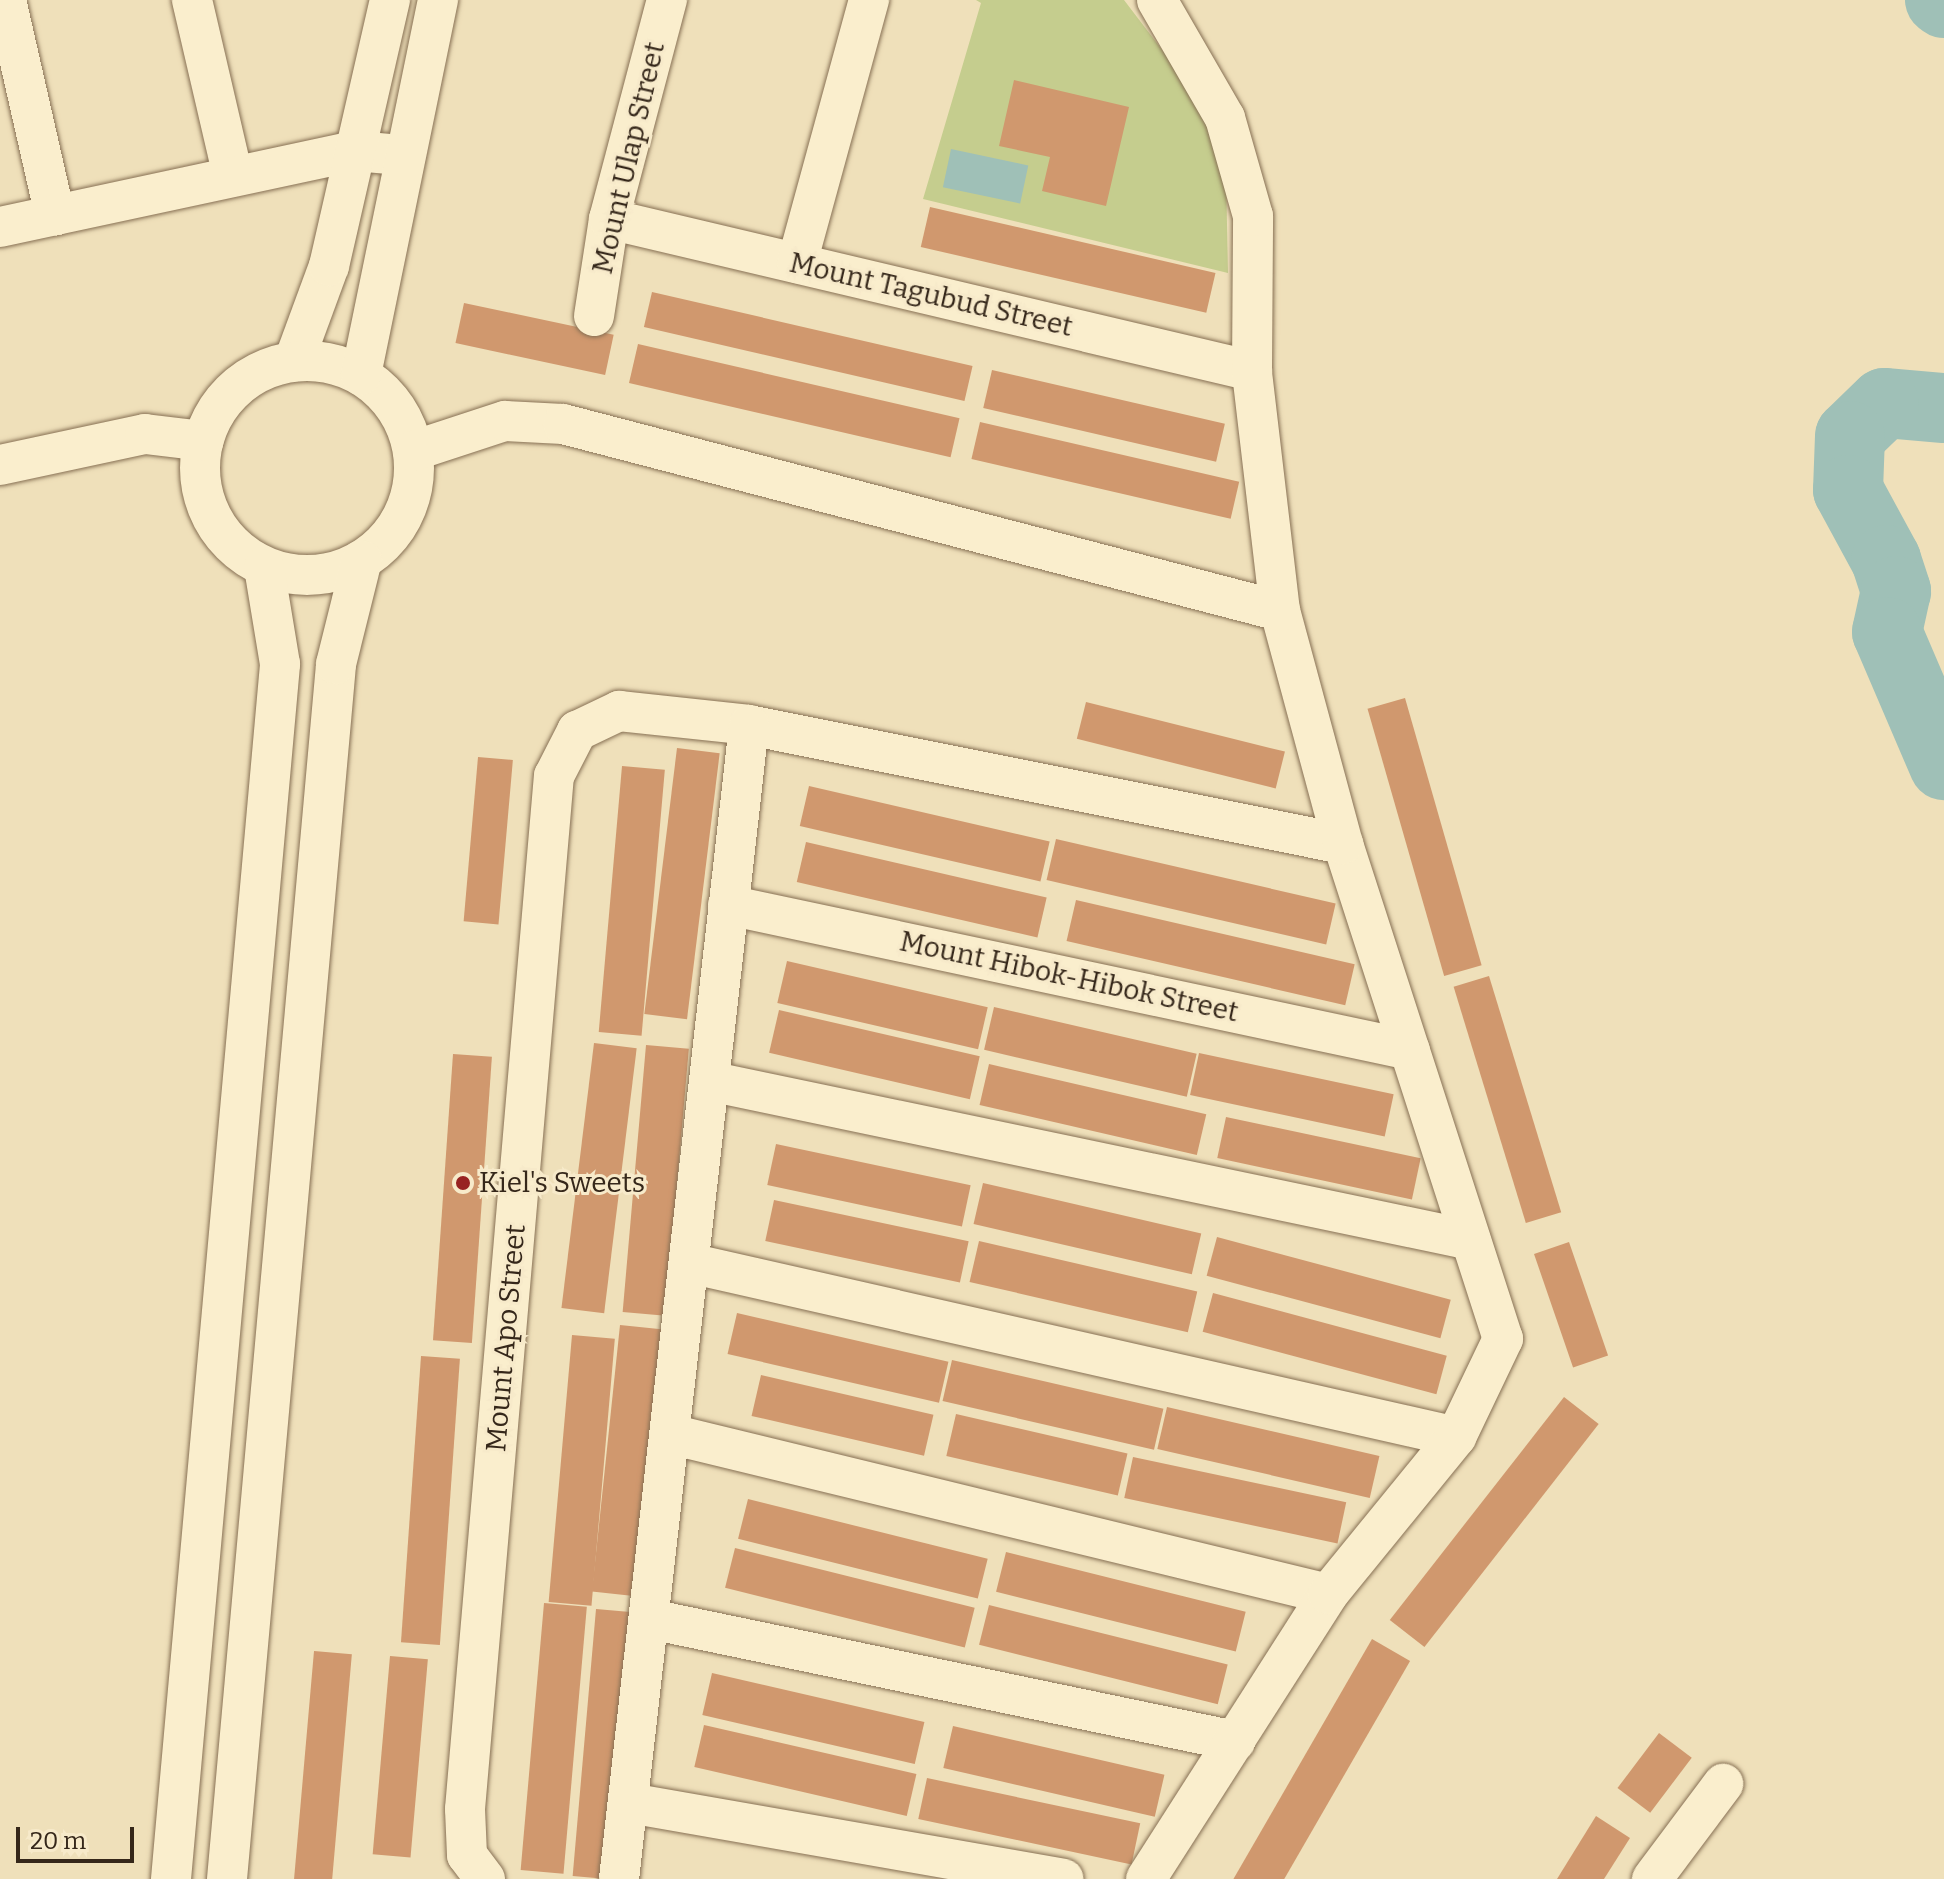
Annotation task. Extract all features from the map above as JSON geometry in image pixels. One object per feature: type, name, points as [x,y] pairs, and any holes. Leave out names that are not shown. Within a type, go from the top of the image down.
[{"type":"street","points":[[6,0],[55,215]]},
{"type":"street","points":[[192,0],[233,176]]},
{"type":"street","points":[[294,361],[329,266],[390,0]]},
{"type":"street","points":[[361,375],[401,155],[438,0]]},
{"type":"street","name":"Mount Ulap Street","points":[[594,316],[609,219],[667,0]]},
{"type":"street","points":[[797,263],[869,0]]},
{"type":"street","points":[[1146,1879],[1328,1594],[1456,1437],[1503,1339],[1343,844],[1280,611],[1252,371],[1253,216],[1225,118],[1157,0]]},
{"type":"street","points":[[0,227],[355,151],[401,155]]},
{"type":"street","name":"Mount Tagubud Street","points":[[609,219],[1252,371]]},
{"type":"street","points":[[227,1879],[336,664],[362,560],[404,513],[413,451],[386,394],[361,375],[329,363],[294,361],[260,372],[232,392],[204,441],[201,488],[214,521],[235,548],[264,567],[298,575],[362,560]]},
{"type":"street","points":[[413,451],[505,421],[563,424],[1280,611]]},
{"type":"street","points":[[0,465],[145,434],[204,441]]},
{"type":"street","points":[[171,1879],[280,664],[264,567]]},
{"type":"street","name":"Mount Apo Street","points":[[476,1867],[554,776],[577,731],[619,711],[749,725]]},
{"type":"street","points":[[619,1879],[749,725],[1343,844]]},
{"type":"street","name":"Mount Hibok-Hibok Street","points":[[728,905],[1410,1050]]},
{"type":"street","points":[[709,1081],[1471,1240]]},
{"type":"street","points":[[689,1263],[1456,1437]]},
{"type":"street","points":[[670,1434],[1328,1594]]},
{"type":"street","points":[[650,1619],[1235,1741]]},
{"type":"street","points":[[1663,1874],[1723,1784]]},
{"type":"street","points":[[629,1803],[1063,1879]]},
{"type":"green space","points":[[976,0],[1124,0],[1214,118],[1226,176],[1228,273],[923,199],[981,3]]},
{"type":"water","points":[[951,149],[1028,165],[1020,204],[943,187]]},
{"type":"building","points":[[1014,80],[1129,107],[1106,206],[1042,191],[1050,157],[999,146]]},
{"type":"building","points":[[930,207],[1215,273],[1206,313],[921,247]]},
{"type":"building","points":[[652,292],[973,366],[964,401],[644,327]]},
{"type":"building","points":[[464,303],[614,335],[605,375],[455,343]]},
{"type":"building","points":[[638,344],[960,418],[951,457],[629,383]]},
{"type":"building","points":[[992,370],[1225,424],[1216,462],[983,408]]},
{"type":"building","points":[[980,422],[1239,482],[1231,519],[971,459]]},
{"type":"building","points":[[1405,698],[1482,965],[1444,976],[1368,709]]},
{"type":"building","points":[[1086,702],[1285,752],[1276,788],[1077,739]]},
{"type":"building","points":[[677,748],[720,753],[687,1019],[644,1014]]},
{"type":"building","points":[[478,757],[513,760],[498,924],[464,921]]},
{"type":"building","points":[[622,766],[665,770],[642,1036],[599,1032]]},
{"type":"building","points":[[809,786],[1050,842],[1040,882],[800,826]]},
{"type":"building","points":[[1056,839],[1336,904],[1326,944],[1047,880]]},
{"type":"building","points":[[806,842],[1047,898],[1037,938],[797,882]]},
{"type":"building","points":[[1076,900],[1355,964],[1345,1005],[1067,941]]},
{"type":"building","points":[[787,961],[988,1007],[978,1049],[777,1003]]},
{"type":"building","points":[[1489,976],[1561,1212],[1526,1223],[1454,987]]},
{"type":"building","points":[[994,1007],[1197,1054],[1187,1097],[984,1050]]},
{"type":"building","points":[[779,1010],[980,1056],[970,1099],[769,1053]]},
{"type":"building","points":[[594,1043],[637,1048],[604,1313],[561,1308]]},
{"type":"building","points":[[646,1045],[689,1049],[665,1316],[623,1312]]},
{"type":"building","points":[[1199,1053],[1394,1094],[1385,1136],[1190,1095]]},
{"type":"building","points":[[453,1054],[492,1057],[472,1343],[433,1340]]},
{"type":"building","points":[[989,1064],[1206,1114],[1197,1155],[980,1105]]},
{"type":"building","points":[[1226,1117],[1421,1158],[1412,1199],[1217,1158]]},
{"type":"building","points":[[776,1144],[971,1185],[962,1226],[767,1185]]},
{"type":"building","points":[[983,1183],[1201,1233],[1192,1274],[974,1224]]},
{"type":"building","points":[[774,1200],[969,1241],[960,1282],[765,1241]]},
{"type":"building","points":[[1217,1237],[1451,1300],[1440,1338],[1207,1276]]},
{"type":"building","points":[[979,1241],[1197,1291],[1188,1332],[970,1282]]},
{"type":"building","points":[[1569,1242],[1608,1355],[1573,1368],[1534,1254]]},
{"type":"building","points":[[1213,1293],[1447,1356],[1436,1394],[1203,1332]]},
{"type":"building","points":[[737,1313],[948,1362],[939,1403],[728,1354]]},
{"type":"building","points":[[620,1325],[664,1330],[636,1596],[592,1592]]},
{"type":"building","points":[[572,1335],[615,1339],[591,1606],[549,1602]]},
{"type":"building","points":[[421,1356],[460,1359],[440,1645],[401,1642]]},
{"type":"building","points":[[952,1360],[1163,1409],[1154,1450],[943,1401]]},
{"type":"building","points":[[761,1375],[933,1415],[924,1456],[752,1416]]},
{"type":"building","points":[[1564,1397],[1599,1424],[1424,1647],[1390,1620]]},
{"type":"building","points":[[1167,1407],[1379,1456],[1370,1498],[1157,1449]]},
{"type":"building","points":[[956,1414],[1127,1454],[1118,1495],[946,1456]]},
{"type":"building","points":[[1133,1457],[1346,1502],[1338,1543],[1124,1498]]},
{"type":"building","points":[[748,1499],[988,1559],[978,1599],[738,1539]]},
{"type":"building","points":[[735,1548],[975,1608],[965,1648],[725,1588]]},
{"type":"building","points":[[1006,1552],[1246,1612],[1236,1652],[996,1592]]},
{"type":"building","points":[[544,1603],[587,1607],[563,1874],[521,1870]]},
{"type":"building","points":[[989,1605],[1228,1665],[1218,1704],[979,1645]]},
{"type":"building","points":[[596,1609],[639,1613],[616,1879],[573,1876]]},
{"type":"building","points":[[1372,1639],[1410,1661],[1284,1879],[1233,1879]]},
{"type":"building","points":[[314,1651],[352,1654],[332,1879],[294,1879]]},
{"type":"building","points":[[390,1656],[428,1659],[411,1858],[373,1854]]},
{"type":"building","points":[[712,1673],[924,1722],[915,1764],[702,1715]]},
{"type":"building","points":[[704,1725],[916,1774],[907,1816],[694,1767]]},
{"type":"building","points":[[953,1726],[1164,1775],[1155,1817],[943,1768]]},
{"type":"building","points":[[1659,1733],[1692,1758],[1650,1813],[1617,1788]]},
{"type":"building","points":[[927,1778],[1140,1823],[1132,1864],[918,1819]]},
{"type":"building","points":[[1596,1816],[1630,1838],[1604,1879],[1557,1879]]},
{"type":"waterway","points":[[1940,0],[1944,3]]},
{"type":"waterway","points":[[1944,408],[1884,403],[1850,436],[1848,490],[1886,560],[1896,591],[1887,632],[1944,765]]},
{"type":"place","name":"Kiel's Sweets","points":[[463,1183]]}]
